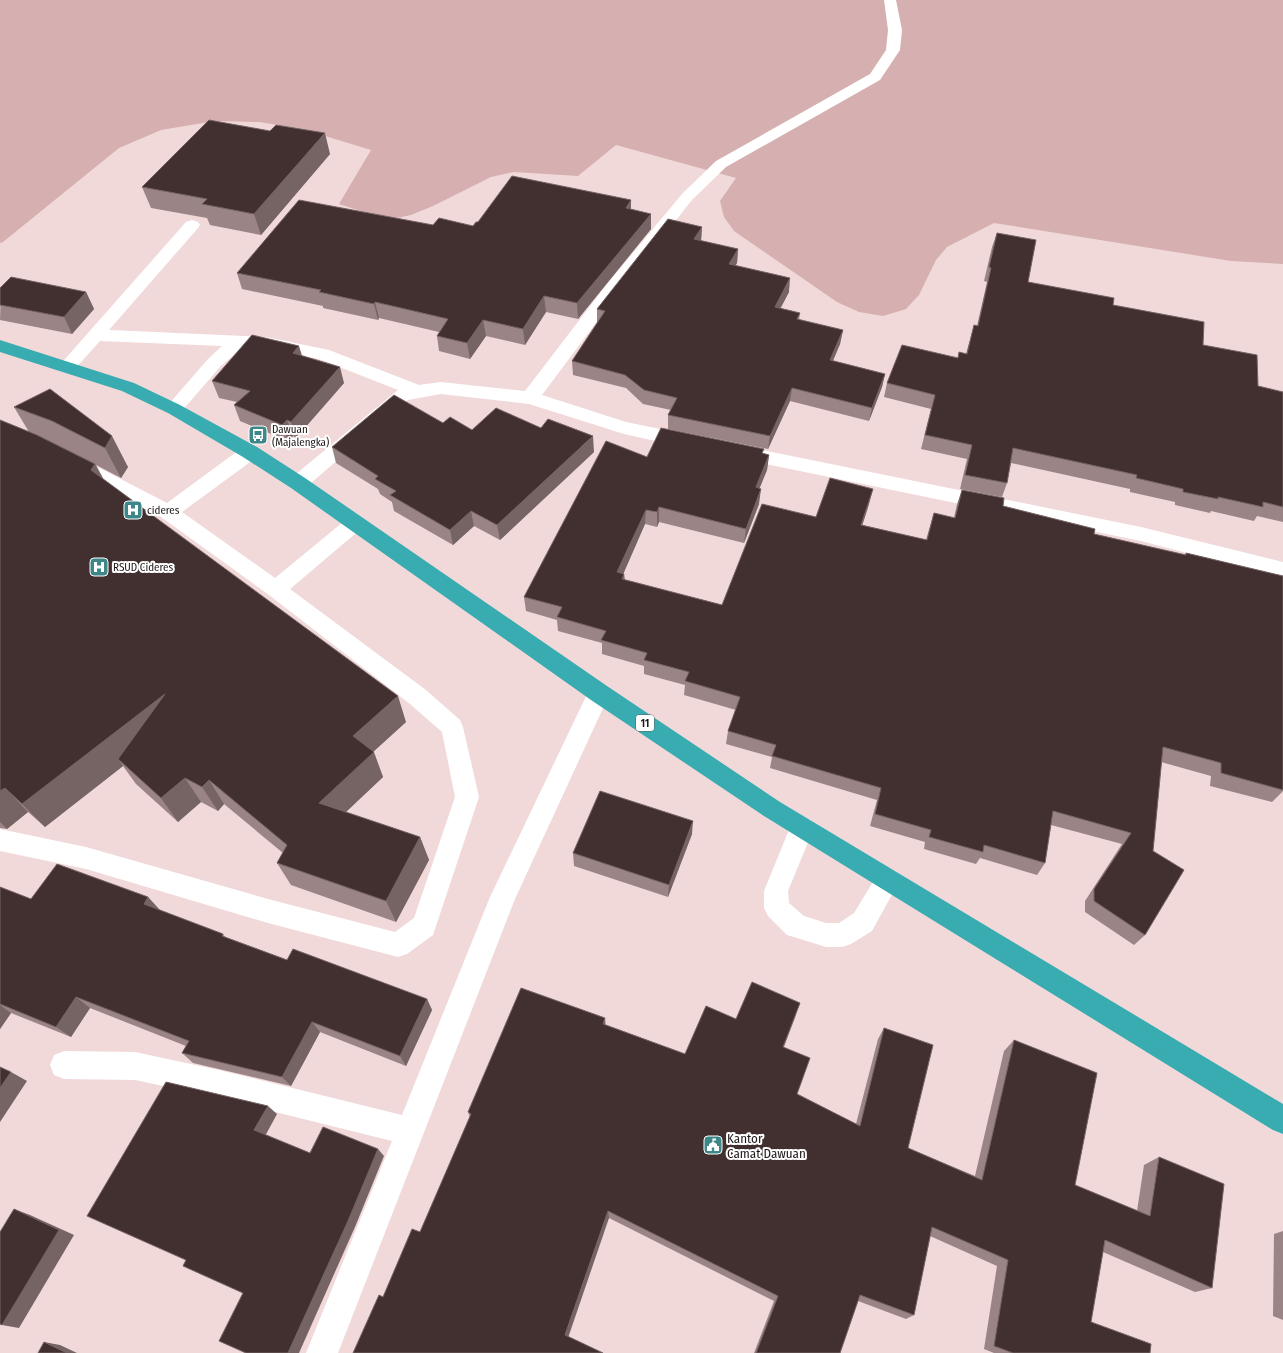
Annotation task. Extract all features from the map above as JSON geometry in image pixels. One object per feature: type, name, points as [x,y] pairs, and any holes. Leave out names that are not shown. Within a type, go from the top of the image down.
[{"type":"highway","name":"11","points":[[0,346],[128,387],[174,409],[250,452],[298,483],[599,693],[772,809],[1283,1120]]},
{"type":"street","points":[[530,398],[613,288],[682,203],[721,164],[875,77],[893,50],[895,30],[890,0]]},
{"type":"street","points":[[67,367],[192,225]]},
{"type":"street","points":[[95,335],[266,343],[323,354],[418,391]]},
{"type":"street","points":[[174,409],[214,363],[230,349],[247,342]]},
{"type":"street","points":[[298,483],[402,395],[441,388],[530,398],[624,428],[1133,533],[1283,570]]},
{"type":"street","points":[[168,512],[250,452]]},
{"type":"street","points":[[0,840],[26,844],[90,859],[227,900],[398,945],[424,926],[467,797],[452,727],[418,697],[276,589],[168,512],[62,458]]},
{"type":"street","points":[[276,589],[355,523]]},
{"type":"street","points":[[322,1353],[503,897],[599,693]]},
{"type":"street","points":[[802,828],[776,891],[777,908],[796,926],[826,936],[842,935],[863,922],[888,880]]},
{"type":"street","points":[[64,1065],[136,1066],[219,1084],[410,1131]]},
{"type":"shaded area","points":[[0,0],[1283,0],[1283,264],[1231,261],[994,223],[947,247],[936,260],[919,295],[906,309],[883,316],[859,312],[837,302],[734,231],[724,217],[720,201],[736,178],[616,145],[578,176],[514,172],[491,177],[433,206],[411,215],[388,220],[339,204],[371,150],[302,129],[259,122],[215,121],[161,130],[119,148],[0,243]]},
{"type":"building","points":[[209,120],[270,131],[276,125],[325,133],[254,214],[202,204],[207,199],[142,187]]},
{"type":"building","points":[[512,176],[631,200],[626,208],[651,214],[577,303],[544,296],[523,329],[483,320],[467,343],[437,336],[448,319],[375,302],[374,304],[319,292],[321,290],[237,273],[299,200],[433,225],[439,218],[473,226],[476,222],[478,222]]},
{"type":"building","points":[[668,219],[702,227],[694,239],[738,249],[729,264],[790,278],[775,307],[800,313],[797,319],[843,330],[830,360],[885,374],[872,408],[792,388],[770,436],[668,415],[677,398],[644,390],[625,375],[572,361],[605,311],[597,309]]},
{"type":"building","points":[[997,233],[1036,240],[1028,282],[1114,298],[1113,305],[1204,322],[1203,345],[1257,355],[1258,386],[1283,392],[1283,507],[1263,502],[1263,507],[1218,497],[1218,499],[1183,492],[1183,489],[1136,478],[1137,475],[1013,448],[1007,483],[965,475],[972,445],[925,435],[935,395],[887,383],[902,345],[958,358],[959,352],[967,354],[974,325],[978,326]]},
{"type":"building","points":[[11,277],[86,292],[64,317],[0,305],[0,288]]},
{"type":"building","points":[[252,335],[299,346],[293,353],[340,367],[291,422],[287,420],[282,425],[234,405],[250,391],[212,381]]},
{"type":"building","points":[[50,389],[112,436],[105,448],[52,421],[14,407]]},
{"type":"building","points":[[394,395],[443,423],[450,417],[472,430],[496,408],[541,428],[548,419],[593,436],[497,525],[471,511],[450,530],[390,495],[396,491],[375,479],[378,476],[332,447]]},
{"type":"building","name":"RSUD Cideres","points":[[0,420],[37,435],[95,464],[91,470],[398,696],[353,736],[374,752],[319,803],[420,837],[386,901],[277,863],[287,845],[209,780],[202,787],[185,778],[161,798],[118,759],[165,694],[22,804],[5,788],[0,791]]},
{"type":"building","points":[[661,428],[764,449],[762,453],[769,455],[756,487],[761,489],[746,529],[659,507],[657,512],[646,510],[617,572],[624,574],[622,579],[722,605],[762,504],[816,517],[830,478],[873,489],[861,525],[927,540],[934,513],[955,518],[962,490],[1004,498],[1003,506],[1095,529],[1094,534],[1186,555],[1186,553],[1283,576],[1283,790],[1221,773],[1221,763],[1163,747],[1153,851],[1184,870],[1145,935],[1094,901],[1094,889],[1131,833],[1053,811],[1045,863],[984,845],[983,852],[929,837],[931,830],[875,814],[881,788],[772,756],[776,745],[728,731],[740,697],[685,681],[689,672],[644,660],[647,653],[601,640],[606,631],[557,617],[562,607],[524,597],[606,441],[647,457]]},
{"type":"building","points":[[600,791],[693,821],[669,885],[573,853]]},
{"type":"building","points":[[57,864],[148,897],[144,904],[223,934],[222,936],[287,960],[293,949],[427,999],[400,1056],[312,1022],[282,1077],[182,1053],[189,1041],[76,997],[56,1027],[0,1004],[0,887],[31,899]]},
{"type":"building","points":[[752,982],[800,1003],[783,1047],[810,1058],[797,1094],[860,1126],[884,1028],[933,1045],[908,1148],[982,1180],[1014,1040],[1097,1073],[1075,1185],[1150,1216],[1159,1157],[1224,1184],[1212,1288],[1105,1240],[1091,1322],[1151,1344],[1150,1353],[1013,1353],[994,1346],[1008,1260],[932,1227],[914,1315],[860,1295],[840,1353],[756,1353],[778,1296],[608,1211],[565,1335],[603,1353],[353,1353],[379,1295],[383,1297],[412,1229],[420,1232],[471,1114],[468,1112],[521,988],[605,1018],[603,1024],[685,1054],[706,1006],[736,1019]]},
{"type":"building","points":[[0,1067],[11,1072],[0,1088]]},
{"type":"building","points":[[166,1082],[268,1106],[254,1130],[310,1153],[323,1127],[378,1149],[348,1221],[288,1353],[246,1353],[219,1341],[243,1293],[183,1266],[186,1260],[87,1216]]},
{"type":"building","points":[[14,1209],[59,1230],[2,1325],[0,1324],[0,1232]]},
{"type":"building","points":[[44,1342],[67,1353],[38,1353]]},
{"type":"place","name":"Dawuan (Majalengka)","points":[[258,435]]},
{"type":"place","name":"cideres","points":[[133,510]]},
{"type":"place","name":"RSUD Cideres","points":[[99,567]]},
{"type":"place","name":"Kantor Camat Dawuan","points":[[713,1145]]}]
